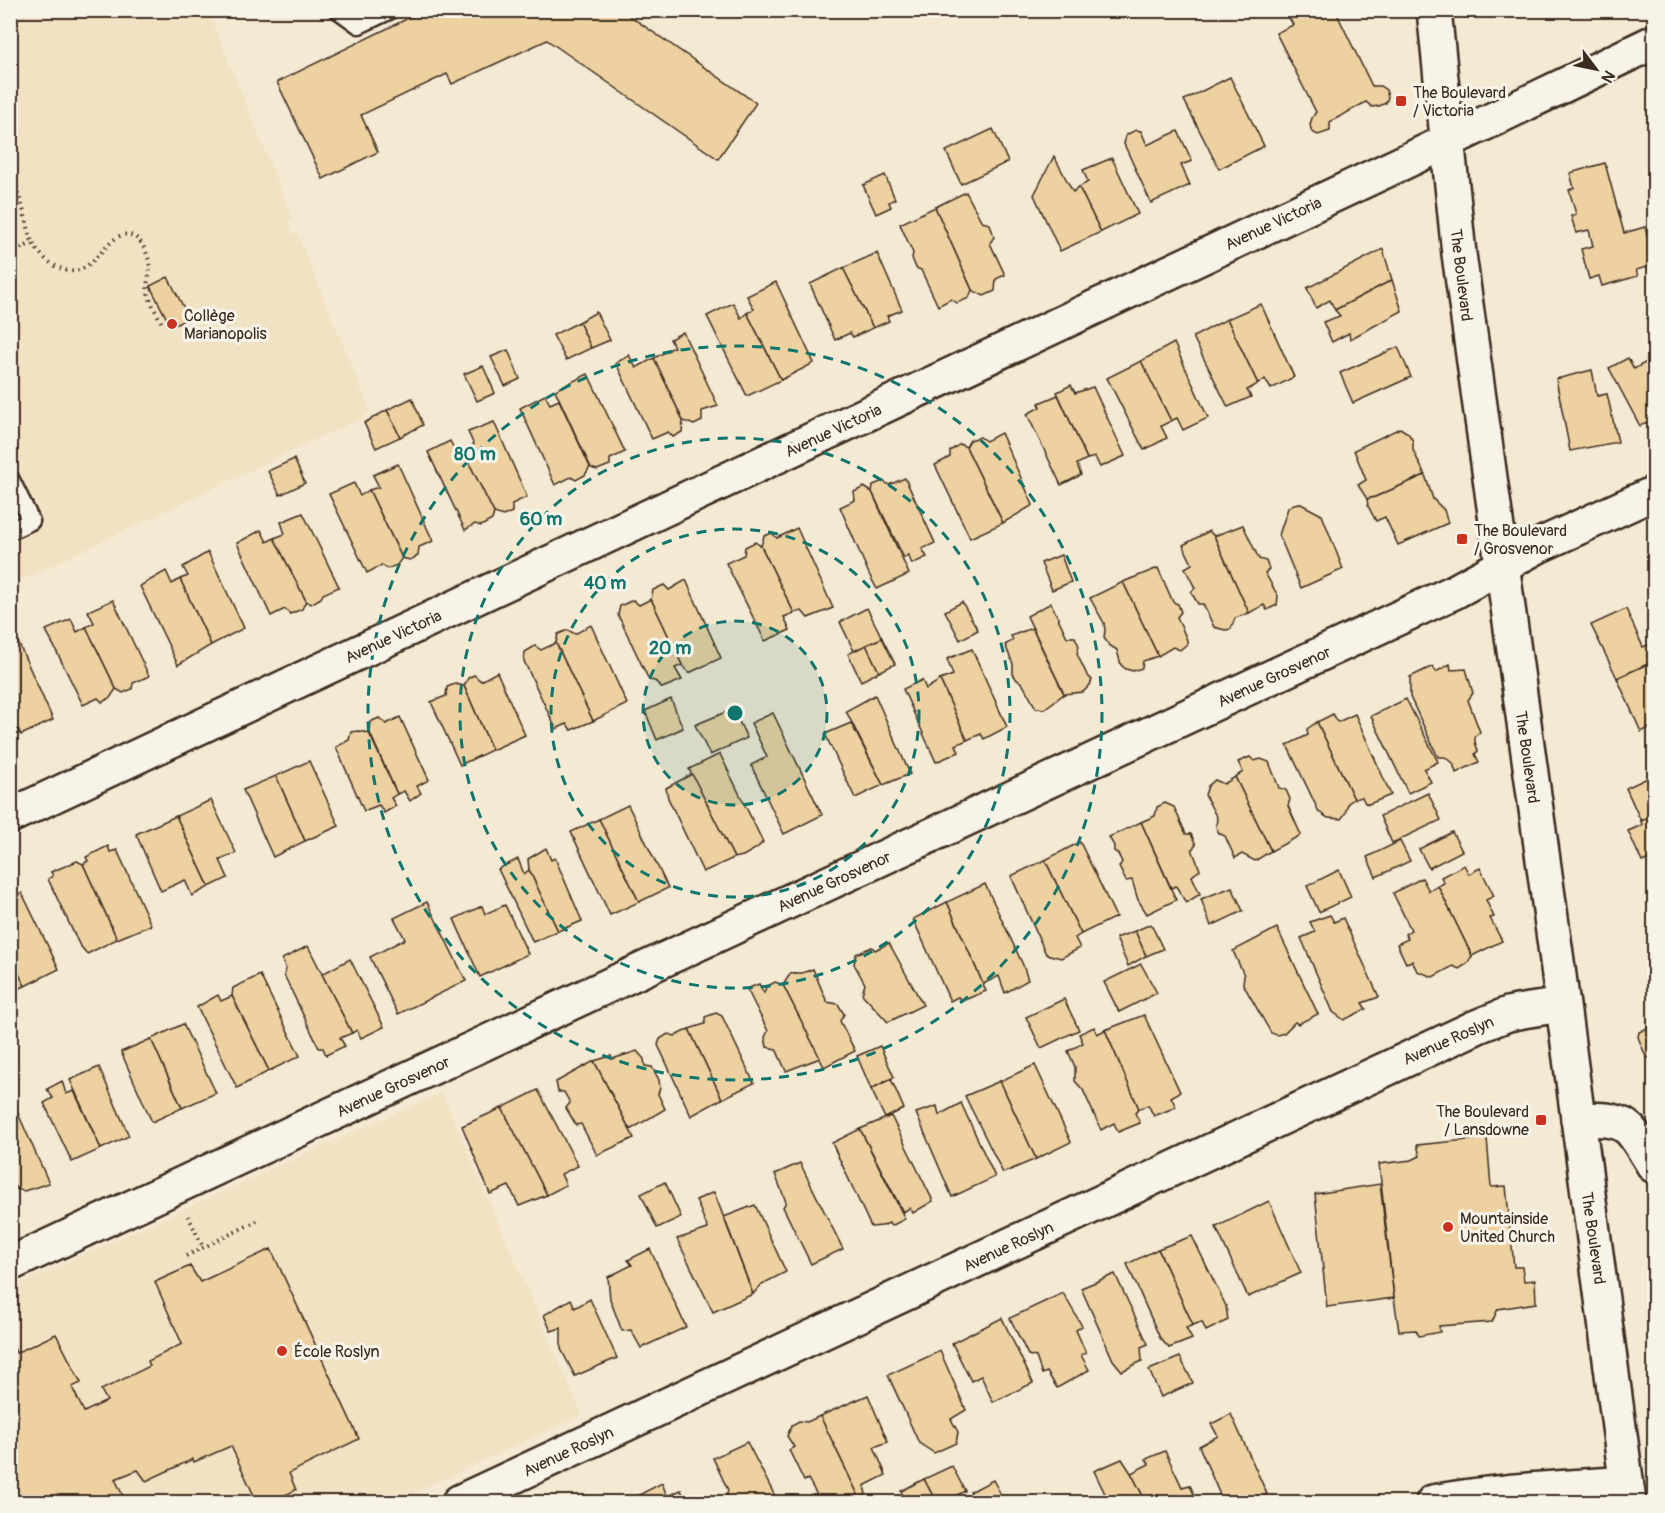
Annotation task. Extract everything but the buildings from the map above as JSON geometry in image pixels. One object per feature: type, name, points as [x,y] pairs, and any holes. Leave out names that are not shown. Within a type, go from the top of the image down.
[{"type":"street","name":"The Boulevard","points":[[1434,10],[1459,254],[1628,1493]]},
{"type":"street","name":"Avenue Victoria","points":[[10,816],[1654,42]]},
{"type":"street","name":"Avenue Grosvenor","points":[[10,1264],[1454,592],[1538,546],[1654,493]]},
{"type":"street","name":"Avenue Roslyn","points":[[459,1503],[1476,1027],[1508,1014],[1563,1005]]},
{"type":"street","points":[[1578,1119],[1619,1123],[1629,1130],[1654,1166]]},
{"type":"street","points":[[1432,1503],[1489,1494],[1628,1493]]},
{"type":"lane","points":[[338,10],[358,25],[391,10]]},
{"type":"lane","points":[[10,478],[31,521],[10,531]]},
{"type":"path","points":[[10,170],[32,243],[47,261],[58,267],[70,271],[82,270],[119,236],[135,237],[143,246],[149,260],[148,292],[163,326]]},
{"type":"path","points":[[10,254],[32,243]]},
{"type":"path","points":[[184,1208],[203,1247]]},
{"type":"path","points":[[186,1256],[261,1219]]},
{"type":"shaded area","name":"Collège Marianopolis","points":[[11,11],[208,11],[293,219],[288,222],[293,234],[297,233],[371,413],[11,585]]},
{"type":"shaded area","name":"École Roslyn","points":[[442,1092],[582,1415],[394,1502],[11,1502],[10,1288]]},
{"type":"place","name":"The Boulevard / Victoria","points":[[1401,101]]},
{"type":"place","name":"Collège Marianopolis","points":[[172,324]]},
{"type":"place","name":"The Boulevard / Grosvenor","points":[[1462,539]]},
{"type":"place","name":"The Boulevard / Lansdowne","points":[[1541,1120]]},
{"type":"place","name":"Mountainside United Church","points":[[1448,1227]]},
{"type":"place","name":"École Roslyn","points":[[282,1351]]}]
